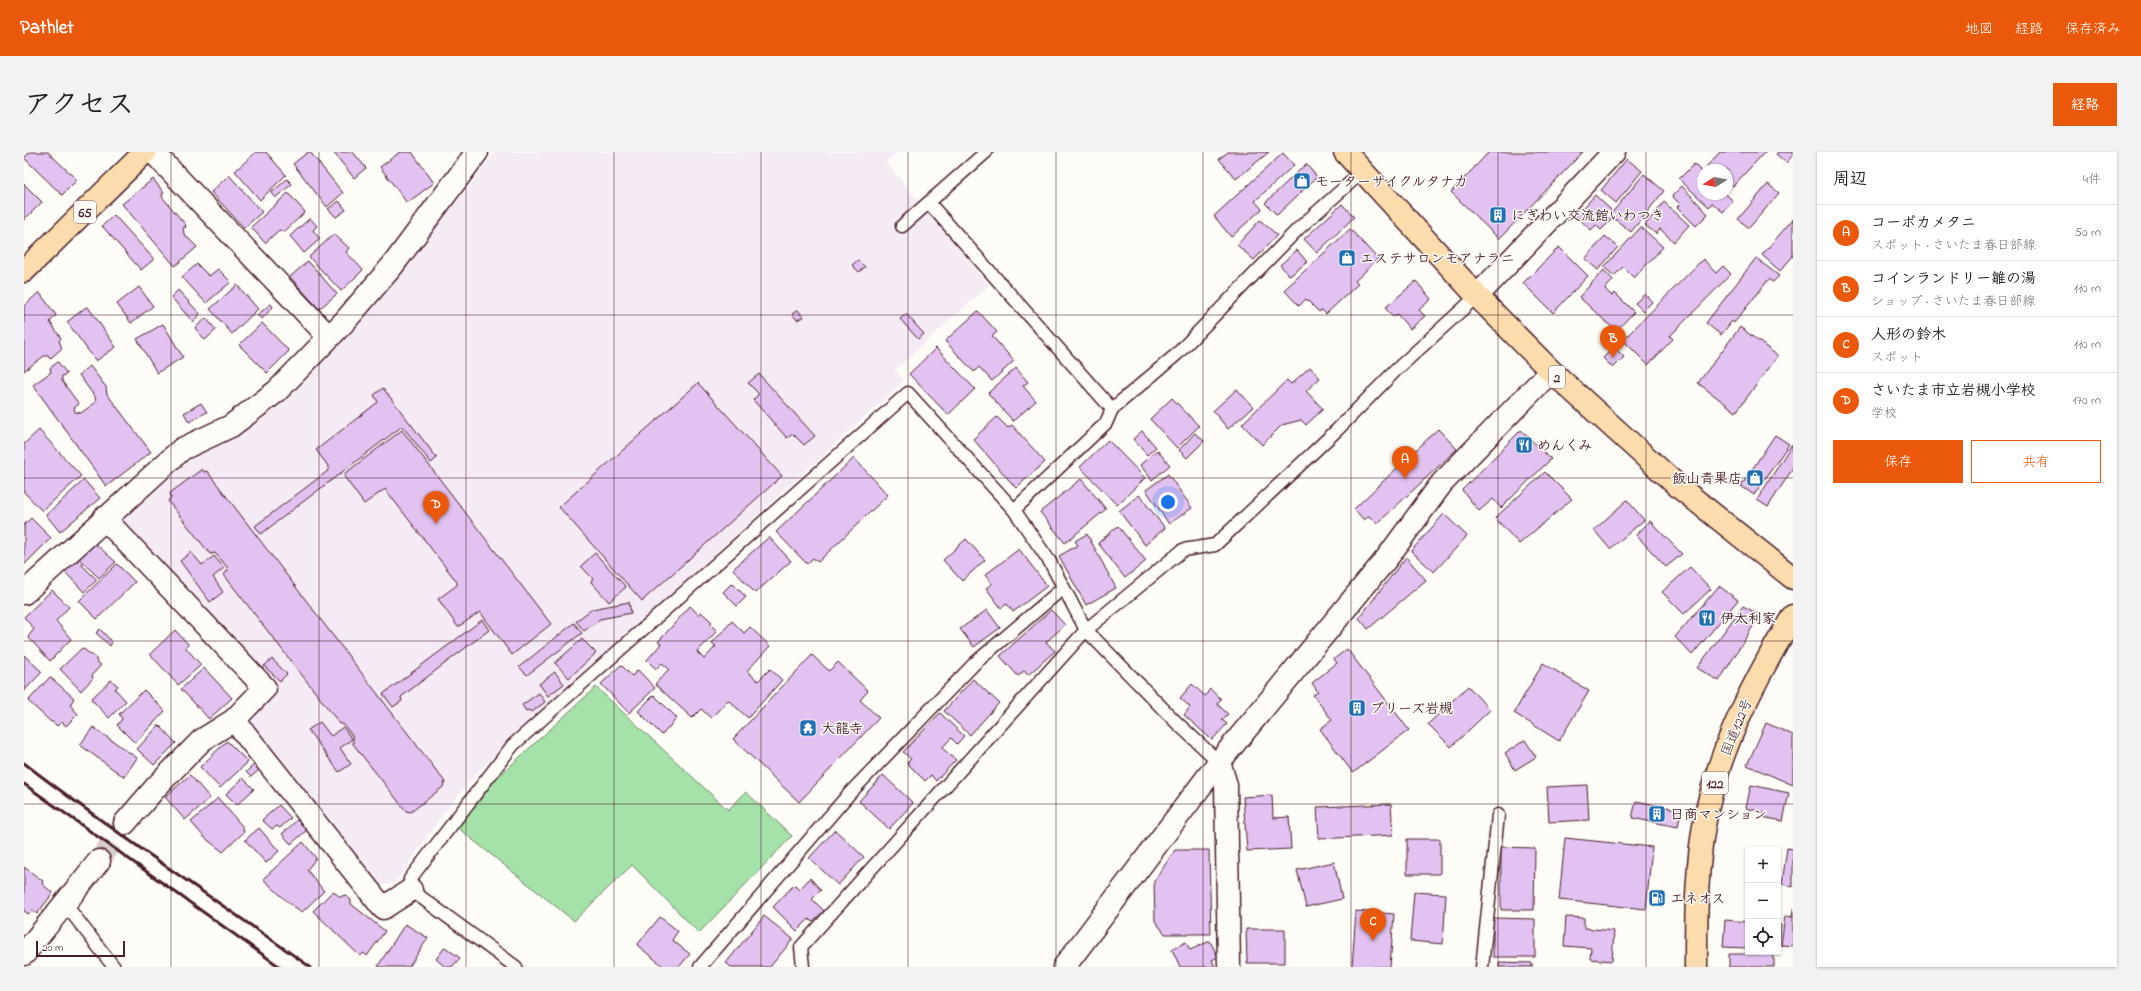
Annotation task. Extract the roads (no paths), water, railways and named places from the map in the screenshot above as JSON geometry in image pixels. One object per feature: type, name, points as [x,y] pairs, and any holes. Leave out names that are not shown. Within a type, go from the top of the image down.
[{"type":"main road","name":"65","points":[[24,271],[145,152]]},
{"type":"main road","name":"2","points":[[1345,152],[1477,296],[1551,371],[1680,488],[1793,578]]},
{"type":"main road","name":"国道122号","points":[[1696,967],[1699,868],[1708,810],[1727,744],[1752,687],[1793,616]]},
{"type":"street","points":[[153,152],[329,336]]},
{"type":"street","points":[[24,592],[182,449],[231,426],[277,391],[393,266],[477,152]]},
{"type":"street","points":[[1477,296],[1614,152]]},
{"type":"street","points":[[1064,967],[1219,762],[1387,558],[1442,483],[1551,371]]},
{"type":"street","points":[[104,518],[265,688],[234,720],[202,740],[157,786],[125,823]]},
{"type":"street","points":[[234,720],[383,908],[411,890]]},
{"type":"street","points":[[1219,762],[1226,785],[1229,967]]},
{"type":"street","points":[[24,954],[99,861]]},
{"type":"lane","points":[[902,226],[986,152]]},
{"type":"lane","points":[[1014,510],[1106,423],[1112,409],[1177,354],[1298,229],[1362,172]]},
{"type":"lane","points":[[929,203],[1112,409]]},
{"type":"lane","points":[[804,967],[802,947],[1086,630],[1183,550],[1215,546],[1337,430],[1396,370],[1477,296]]},
{"type":"lane","points":[[516,967],[411,890],[410,879],[513,745],[908,393],[1014,510],[1050,562],[1086,630],[1176,722],[1219,762]]},
{"type":"lane","points":[[700,967],[849,794],[970,668],[1063,588]]},
{"type":"lane","points":[[1482,967],[1498,815]]},
{"type":"lane","points":[[65,904],[114,967]]},
{"type":"tunnel","points":[[99,861],[125,823]]},
{"type":"railway","points":[[24,763],[130,841],[310,967]]},
{"type":"railway","points":[[24,784],[280,967]]},
{"type":"place","name":"モーターサイクルタナカ","points":[[1302,181]]},
{"type":"place","name":"にぎわい交流館いわつき","points":[[1498,215]]},
{"type":"place","name":"エステサロンモアナラニ","points":[[1347,258]]},
{"type":"place","name":"コインランドリー雛の湯","points":[[1613,358]]},
{"type":"place","name":"めんくみ","points":[[1524,445]]},
{"type":"place","name":"飯山青果店","points":[[1755,478]]},
{"type":"place","name":"コーポカメタニ","points":[[1405,479]]},
{"type":"place","name":"さいたま市立岩槻小学校","points":[[436,524]]},
{"type":"place","name":"伊太利家","points":[[1707,618]]},
{"type":"place","name":"ブリーズ岩槻","points":[[1357,708]]},
{"type":"place","name":"大龍寺","points":[[808,728]]},
{"type":"place","name":"日商マンション","points":[[1657,814]]},
{"type":"place","name":"エネオス","points":[[1657,898]]},
{"type":"place","name":"人形の鈴木","points":[[1373,941]]}]
